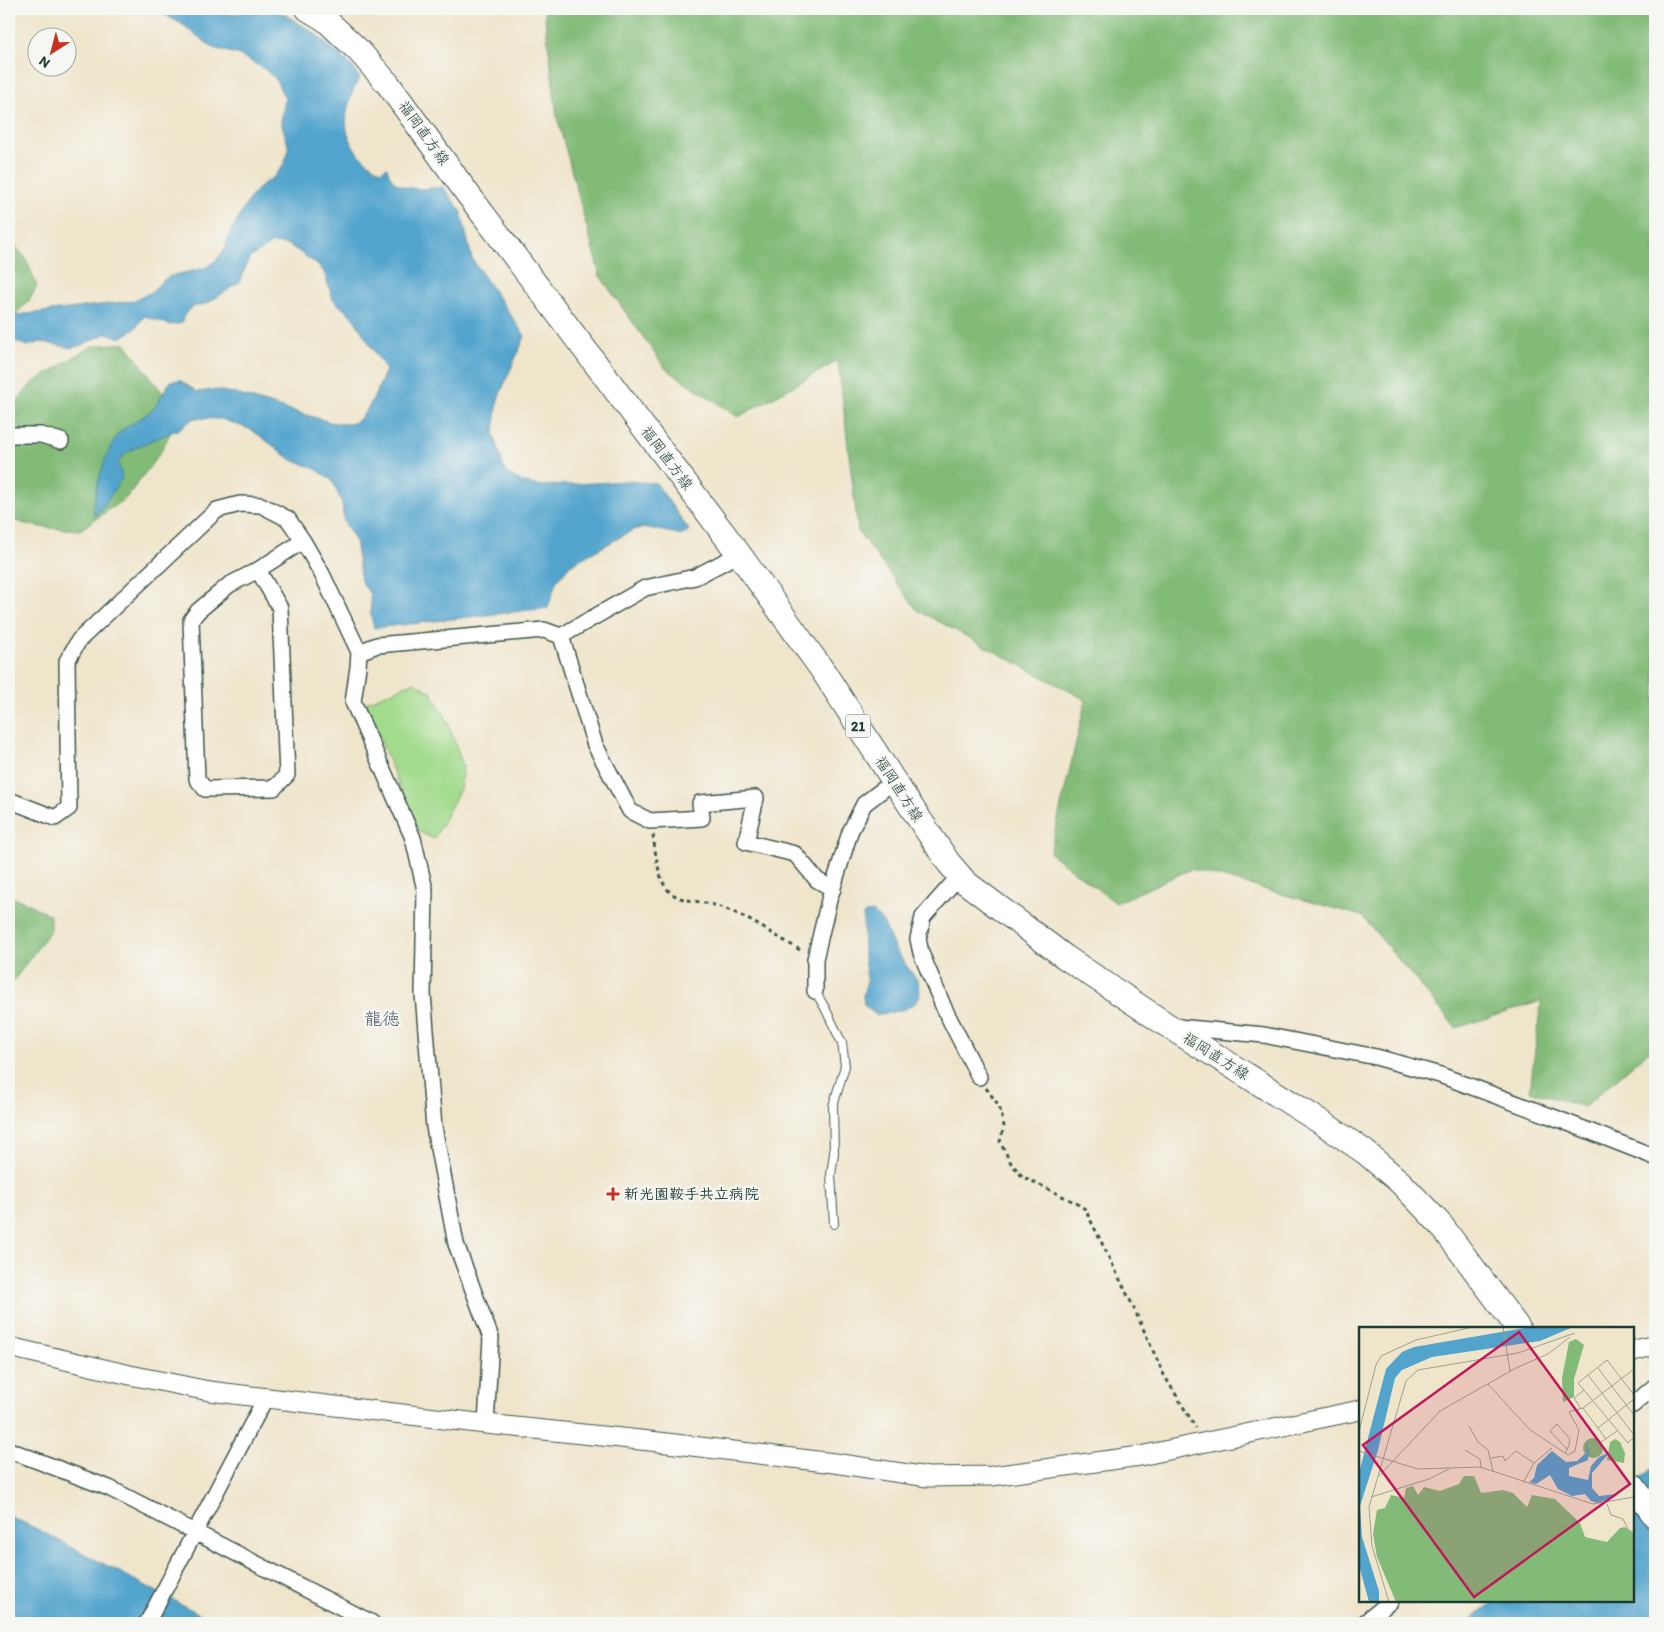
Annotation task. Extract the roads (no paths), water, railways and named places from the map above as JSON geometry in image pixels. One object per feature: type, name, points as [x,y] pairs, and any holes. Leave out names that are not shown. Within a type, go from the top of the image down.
[{"type":"main road","name":"福岡直方線","points":[[308,9],[326,20],[359,51],[388,84],[467,193],[739,554],[823,671],[894,782],[948,862],[965,882],[1065,957],[1365,1152],[1401,1182],[1441,1225],[1517,1327]]},
{"type":"main road","points":[[1634,1487],[1655,1516]]},
{"type":"street","points":[[9,435],[41,435],[61,441]]},
{"type":"street","points":[[9,800],[55,818],[70,808],[67,661],[79,640],[217,510],[240,504],[261,505],[288,519],[322,574],[359,652],[353,702],[413,838],[425,890],[423,994],[434,1127],[456,1244],[491,1338],[486,1424]]},
{"type":"street","points":[[258,570],[280,608],[287,775],[274,788],[205,789],[197,779],[191,620],[198,611],[229,585],[258,570],[303,541]]},
{"type":"street","points":[[359,652],[377,645],[544,630],[561,636],[645,588],[695,577],[739,554]]},
{"type":"street","points":[[561,636],[595,745],[630,811],[650,821],[702,818],[700,803],[756,798],[746,842],[795,854],[817,880],[833,889]]},
{"type":"street","points":[[815,991],[815,959],[850,832],[864,804],[894,782]]},
{"type":"street","points":[[960,875],[923,917],[918,939],[921,953],[944,1008],[979,1077]]},
{"type":"street","points":[[1170,1027],[1264,1035],[1376,1057],[1440,1075],[1655,1157]]},
{"type":"street","points":[[1634,1351],[1655,1345]]},
{"type":"street","points":[[9,1347],[169,1384],[265,1399],[650,1441],[944,1477],[992,1476],[1140,1456],[1359,1410]]},
{"type":"street","points":[[1634,1403],[1655,1386]]},
{"type":"street","points":[[147,1623],[265,1399]]},
{"type":"street","points":[[9,1450],[110,1488],[192,1537],[372,1623]]},
{"type":"street","points":[[1364,1623],[1391,1602]]},
{"type":"lane","points":[[815,991],[842,1043],[845,1066],[833,1106],[834,1153],[831,1175],[834,1224]]},
{"type":"water","points":[[153,9],[215,9],[228,14],[236,14],[254,9],[276,9],[313,32],[351,65],[360,78],[349,103],[346,125],[348,134],[357,151],[363,158],[381,171],[387,167],[390,176],[401,186],[417,189],[443,187],[461,211],[472,259],[525,336],[498,399],[494,434],[505,472],[524,483],[544,486],[626,481],[656,483],[689,530],[683,535],[648,528],[635,529],[570,565],[556,582],[548,608],[374,628],[370,594],[361,581],[355,540],[344,522],[342,503],[332,480],[314,468],[292,460],[252,430],[221,419],[194,418],[179,429],[126,453],[118,462],[122,478],[103,507],[94,516],[93,508],[97,485],[105,459],[115,438],[120,432],[152,410],[171,381],[180,380],[197,392],[215,390],[233,393],[330,422],[347,424],[353,423],[363,415],[386,370],[352,316],[333,300],[324,272],[314,262],[289,245],[273,243],[249,258],[240,282],[208,303],[193,307],[185,314],[182,323],[171,325],[144,316],[136,328],[120,338],[107,333],[71,348],[41,342],[27,346],[9,339],[9,316],[133,301],[152,292],[170,276],[205,268],[224,251],[231,231],[250,198],[260,186],[274,177],[283,166],[289,149],[281,121],[285,99],[275,78],[263,68],[237,54],[213,48],[182,24]]},
{"type":"water","points":[[873,912],[885,926],[897,952],[918,981],[920,991],[918,998],[908,1007],[876,1015],[864,1005],[863,996],[867,980],[864,958],[863,916],[865,913]]},
{"type":"water","points":[[1655,1466],[1655,1619],[1650,1623],[1468,1623],[1493,1602],[1634,1602],[1634,1483]]},
{"type":"water","points":[[9,1516],[37,1529],[217,1623],[9,1623]]},
{"type":"place","name":"新光園鞍手共立病院","points":[[613,1194]]},
{"type":"district","name":"龍徳","points":[[382,1019]]}]
